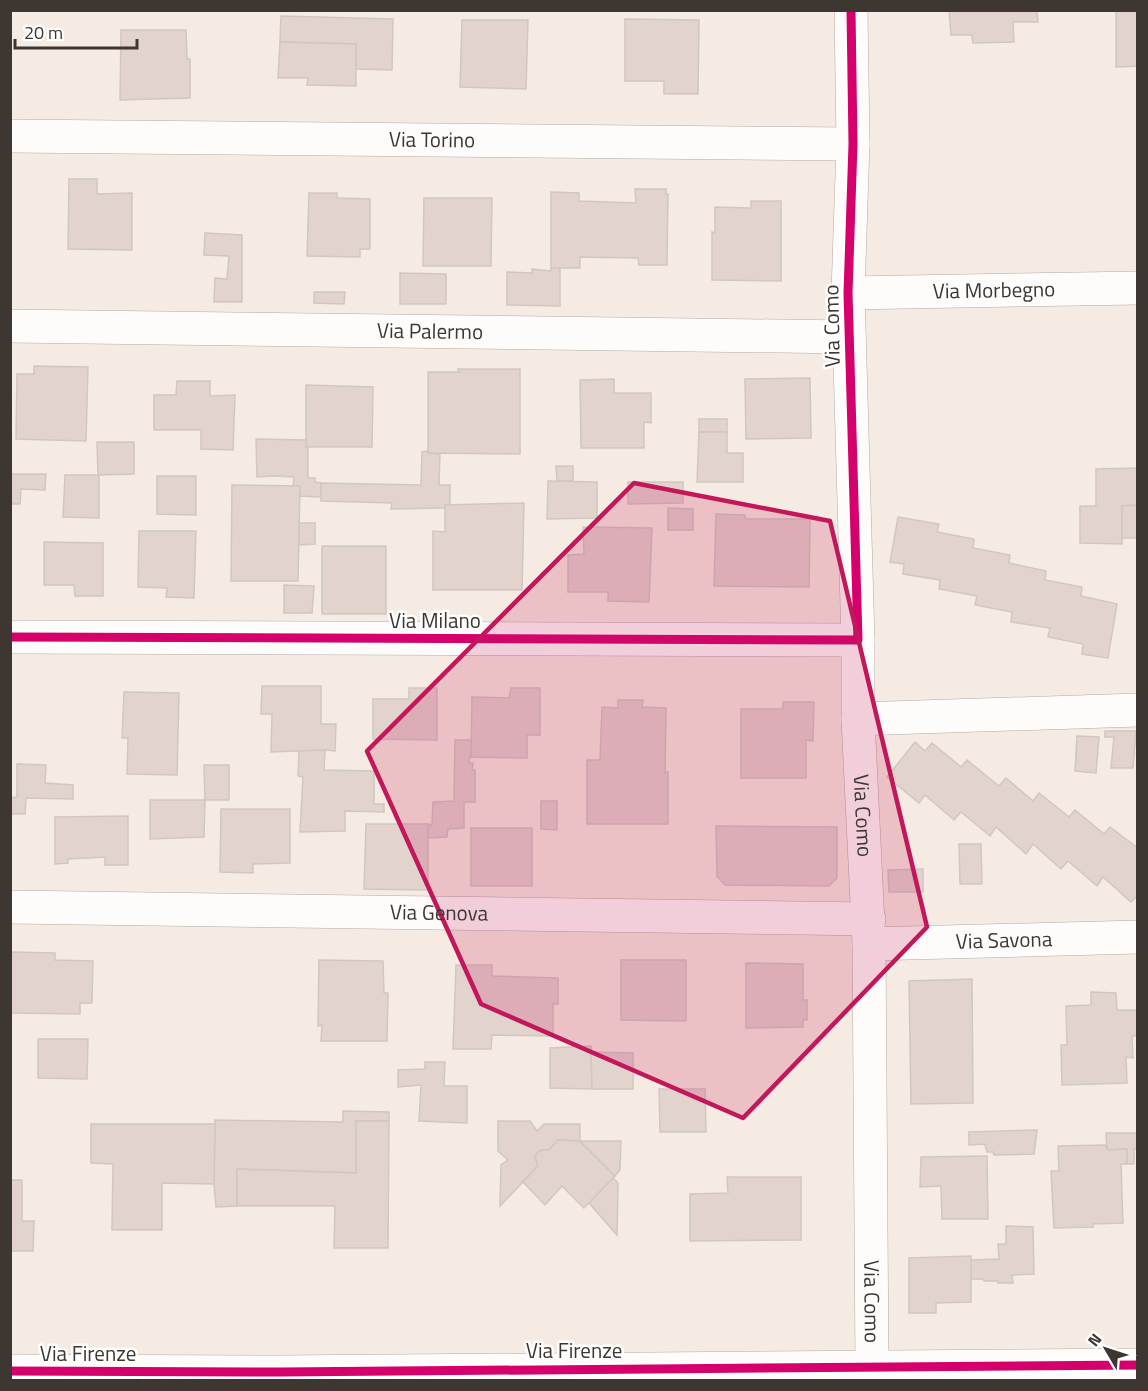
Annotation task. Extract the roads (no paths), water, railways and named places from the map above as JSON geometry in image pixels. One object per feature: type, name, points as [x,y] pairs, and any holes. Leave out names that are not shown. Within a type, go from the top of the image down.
[{"type":"street","name":"Via Como","points":[[851,10],[853,144],[848,293],[858,640],[858,719],[869,931],[872,1366]]},
{"type":"street","name":"Via Torino","points":[[10,136],[853,144]]},
{"type":"street","name":"Via Morbegno","points":[[848,293],[1137,288]]},
{"type":"street","name":"Via Palermo","points":[[10,326],[849,338]]},
{"type":"street","name":"Via Milano","points":[[10,637],[858,640]]},
{"type":"street","points":[[858,719],[1137,710]]},
{"type":"street","name":"Via Genova","points":[[10,907],[869,931]]},
{"type":"street","name":"Via Savona","points":[[869,931],[1137,938]]},
{"type":"street","name":"Via Firenze","points":[[10,1371],[281,1376],[872,1366],[1137,1365]]}]
